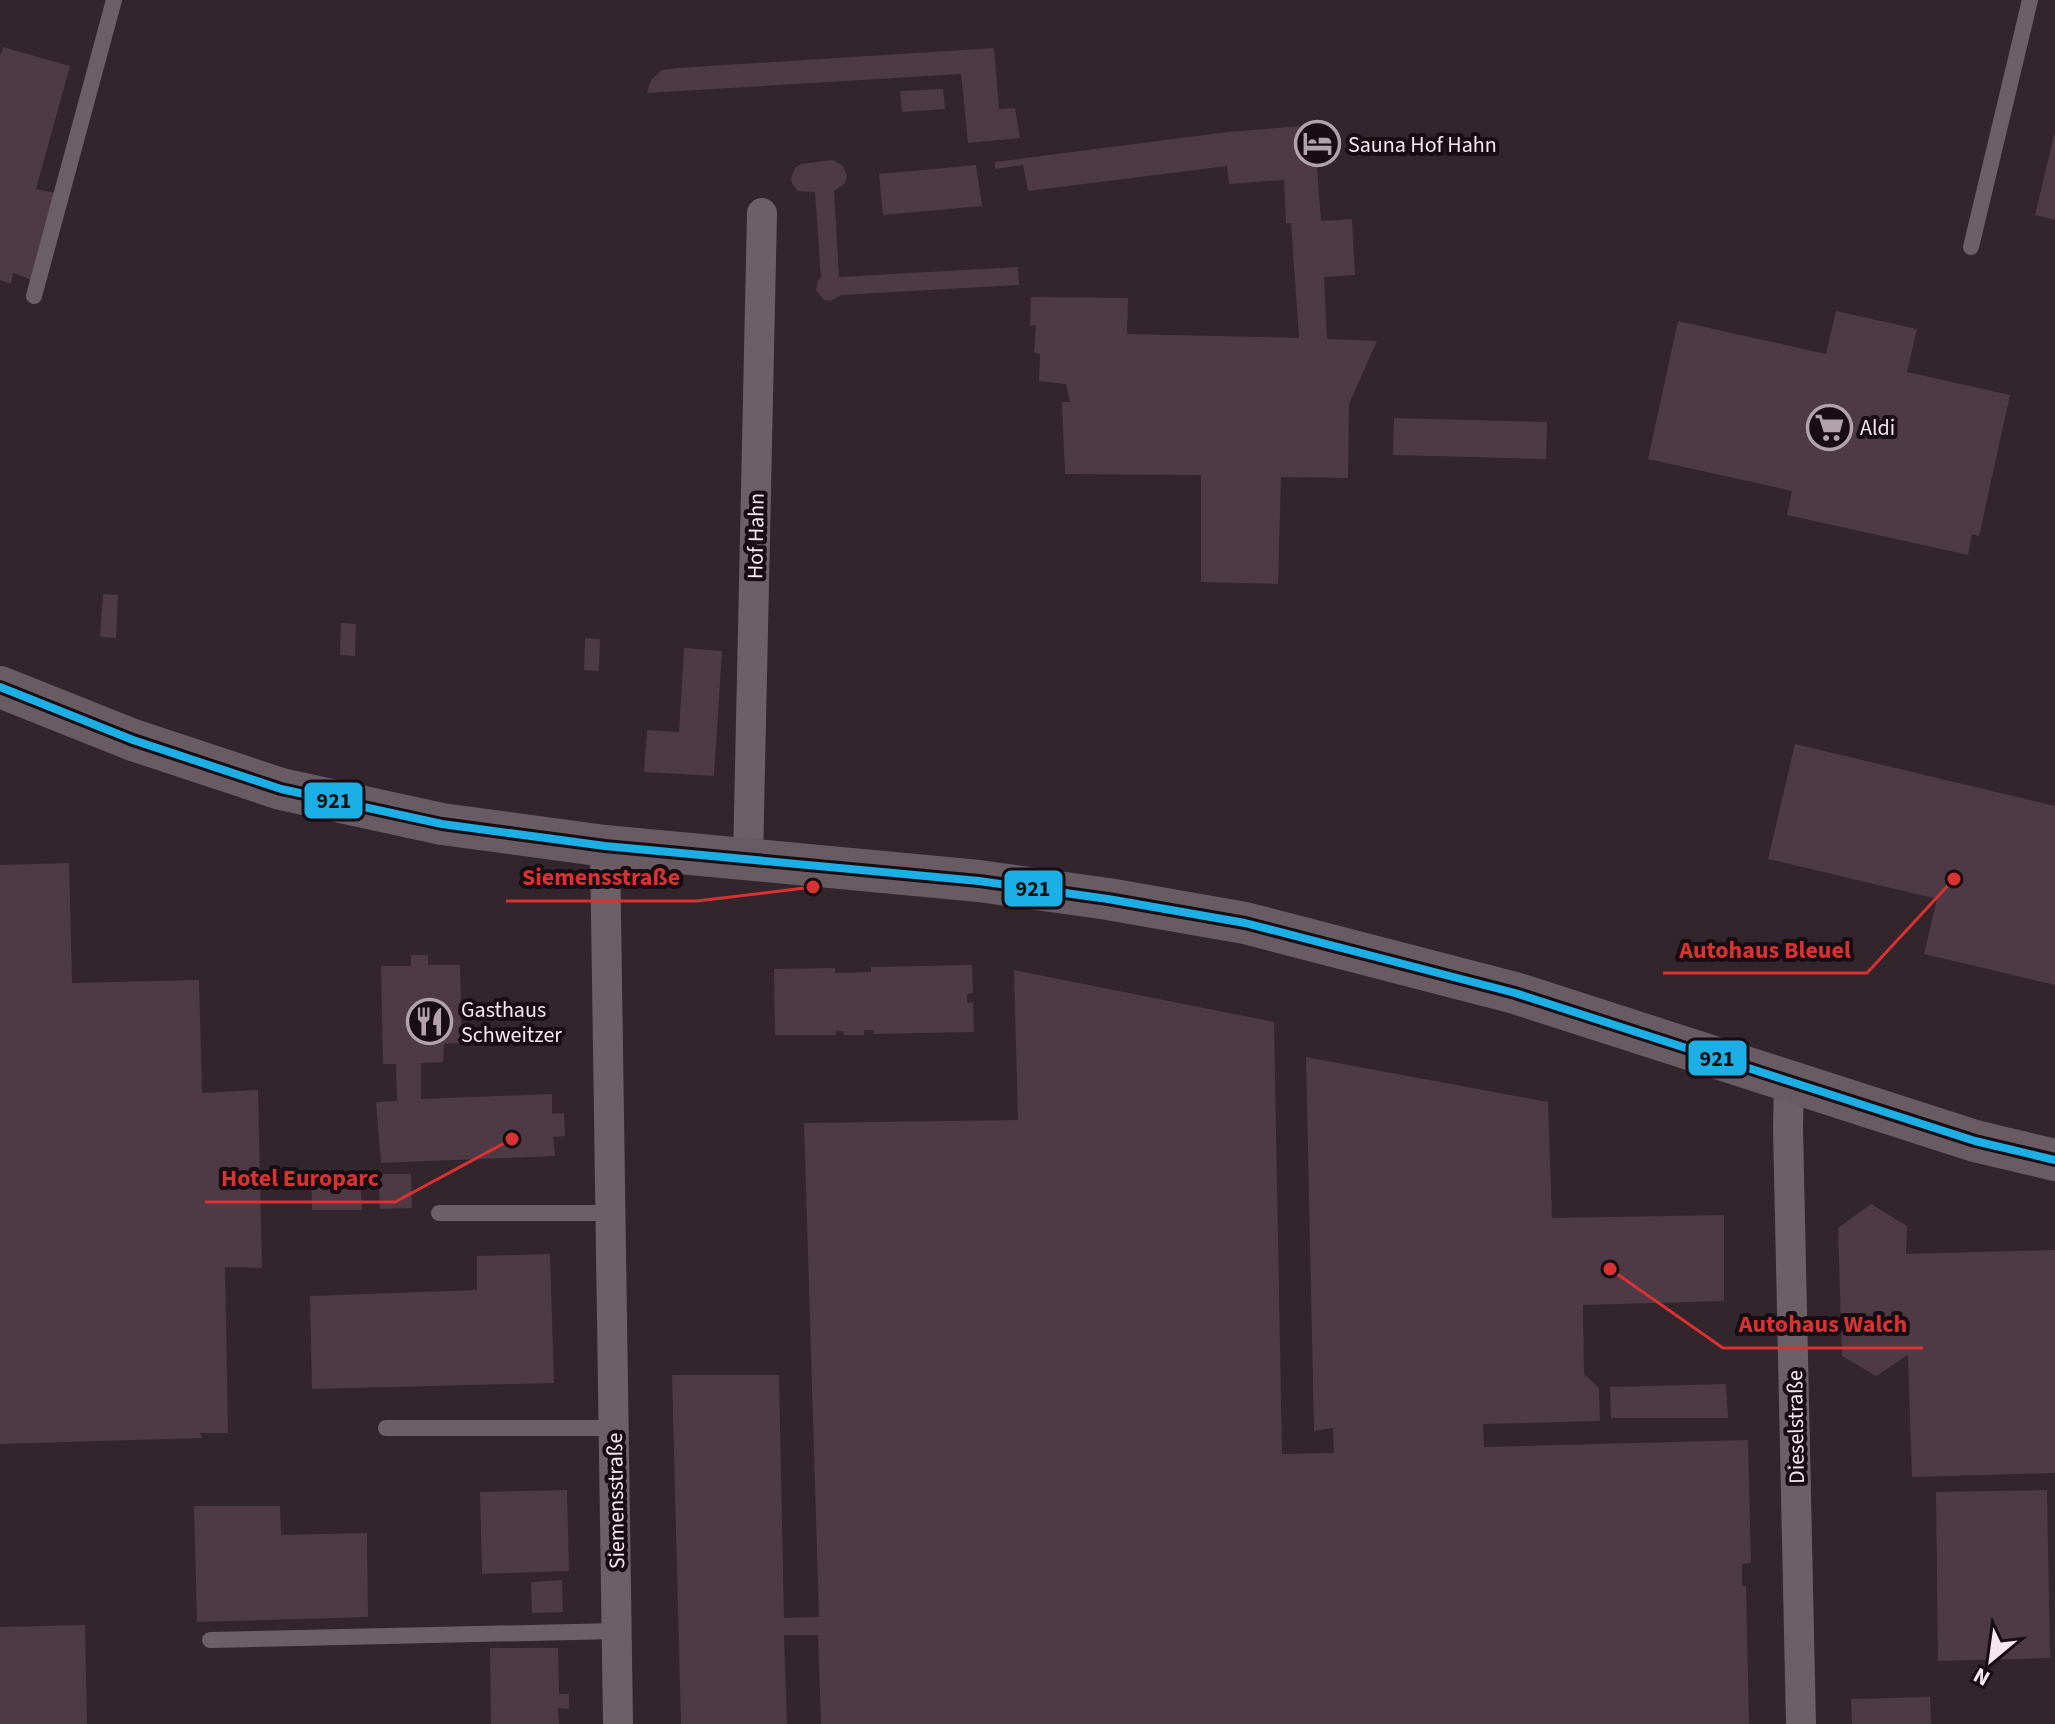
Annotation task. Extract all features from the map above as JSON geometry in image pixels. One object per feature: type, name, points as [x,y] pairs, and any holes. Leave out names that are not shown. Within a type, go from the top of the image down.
[{"type":"street","name":"Hof Hahn","points":[[748,860],[762,213]]},
{"type":"street","points":[[0,687],[133,740],[281,789],[442,824],[605,846],[979,881],[1245,923],[1515,993],[1975,1141],[2055,1160]]},
{"type":"street","name":"Siemensstraße","points":[[605,846],[618,1724]]},
{"type":"street","name":"Dieselstraße","points":[[1789,1083],[1801,1724]]},
{"type":"lane","points":[[34,296],[114,0]]},
{"type":"lane","points":[[1971,247],[2030,0]]},
{"type":"lane","points":[[439,1213],[610,1213]]},
{"type":"lane","points":[[386,1428],[614,1428]]},
{"type":"lane","points":[[210,1640],[617,1631]]},
{"type":"building","points":[[3,47],[70,66],[36,189],[55,193],[32,280],[13,273],[11,284],[0,280],[0,56]]},
{"type":"building","points":[[994,48],[999,109],[1015,108],[1020,138],[968,143],[961,74],[647,93],[651,80],[662,70]]},
{"type":"building","points":[[943,89],[945,109],[902,112],[900,91]]},
{"type":"building","points":[[1314,125],[1321,221],[1352,219],[1355,275],[1324,277],[1327,339],[1377,341],[1349,404],[1348,478],[1281,477],[1278,584],[1201,582],[1201,475],[1065,474],[1062,402],[1070,402],[1066,384],[1039,381],[1040,354],[1034,353],[1036,325],[1030,326],[1031,297],[1128,298],[1127,334],[1299,338],[1291,223],[1286,223],[1284,180],[1229,184],[1227,166],[1028,191],[1023,165],[995,169],[995,162],[1228,132]]},
{"type":"building","points":[[2055,135],[2055,220],[2035,215]]},
{"type":"building","points":[[833,160],[843,166],[847,176],[845,183],[834,191],[839,277],[1018,267],[1019,285],[841,295],[831,301],[824,300],[816,290],[821,278],[815,192],[798,191],[791,178],[795,168],[801,164]]},
{"type":"building","points":[[976,165],[982,206],[883,215],[879,174]]},
{"type":"building","name":"Aldi","points":[[1836,311],[1917,329],[1907,372],[2010,395],[1979,536],[1972,534],[1968,555],[1787,515],[1792,491],[1648,459],[1678,321],[1826,354]]},
{"type":"building","points":[[1394,418],[1547,422],[1546,459],[1393,455]]},
{"type":"building","points":[[103,594],[118,595],[116,638],[100,637]]},
{"type":"building","points":[[341,623],[356,624],[355,656],[340,655]]},
{"type":"building","points":[[585,638],[600,639],[599,671],[584,670]]},
{"type":"building","points":[[684,648],[722,651],[714,776],[644,772],[647,730],[679,732]]},
{"type":"building","points":[[1795,744],[2055,806],[2055,985],[1924,954],[1937,899],[1768,859]]},
{"type":"building","points":[[69,863],[72,983],[199,980],[202,1093],[258,1090],[262,1268],[225,1267],[228,1433],[200,1433],[202,1438],[0,1444],[0,865]]},
{"type":"building","points":[[411,955],[428,955],[428,965],[460,965],[462,1043],[444,1044],[443,1062],[421,1063],[421,1099],[552,1094],[552,1114],[564,1113],[565,1136],[553,1137],[555,1156],[381,1163],[376,1102],[397,1101],[396,1064],[383,1064],[381,966],[411,966]]},
{"type":"building","points":[[972,965],[973,993],[967,994],[967,1003],[973,1002],[974,1032],[873,1034],[874,1030],[864,1030],[864,1035],[844,1035],[843,1031],[836,1031],[836,1035],[775,1035],[774,969],[835,968],[835,973],[871,972],[871,967]]},
{"type":"building","points":[[1014,970],[1274,1022],[1282,1454],[1334,1453],[1333,1428],[1314,1431],[1306,1057],[1548,1102],[1552,1218],[1724,1215],[1724,1301],[1583,1305],[1584,1374],[1599,1388],[1600,1421],[1483,1424],[1484,1447],[1748,1440],[1751,1563],[1742,1564],[1742,1586],[1746,1586],[1749,1724],[821,1724],[818,1635],[784,1635],[787,1724],[681,1724],[672,1375],[779,1375],[784,1618],[819,1617],[804,1123],[1018,1120]]},
{"type":"building","points":[[378,1174],[411,1174],[412,1208],[380,1209]]},
{"type":"building","points":[[360,1175],[362,1210],[312,1210],[311,1176]]},
{"type":"building","points":[[1871,1204],[1907,1226],[1906,1254],[2055,1250],[2055,1473],[1912,1477],[1908,1355],[1876,1376],[1842,1356],[1838,1228]]},
{"type":"building","points":[[550,1254],[554,1383],[312,1389],[310,1296],[477,1290],[477,1256]]},
{"type":"building","points":[[1726,1384],[1728,1418],[1611,1418],[1610,1387]]},
{"type":"building","points":[[567,1490],[569,1571],[482,1574],[480,1492]]},
{"type":"building","points":[[2047,1490],[2050,1658],[1938,1661],[1936,1492]]},
{"type":"building","points":[[194,1506],[280,1506],[281,1535],[367,1533],[368,1617],[197,1622]]},
{"type":"building","points":[[562,1580],[563,1612],[532,1613],[531,1582]]},
{"type":"building","points":[[85,1625],[87,1724],[0,1724],[0,1627]]},
{"type":"building","points":[[490,1648],[558,1648],[559,1694],[569,1694],[569,1709],[558,1708],[559,1724],[491,1724]]},
{"type":"building","points":[[1930,1697],[1931,1724],[1852,1724],[1851,1699]]},
{"type":"transit line","name":"921","points":[[0,687],[133,740],[281,789],[442,824],[605,846],[979,881],[1245,923],[1515,993],[1975,1141],[2055,1160]]},
{"type":"place","name":"Sauna Hof Hahn","points":[[1317,144]]},
{"type":"place","name":"Aldi","points":[[1829,427]]},
{"type":"place","name":"Autohaus Bleuel","points":[[1954,879]]},
{"type":"place","name":"Siemensstraße","points":[[813,887]]},
{"type":"place","name":"Gasthaus Schweitzer","points":[[430,1022]]},
{"type":"place","name":"Hotel Europarc","points":[[512,1139]]},
{"type":"place","name":"Autohaus Walch","points":[[1610,1269]]}]
